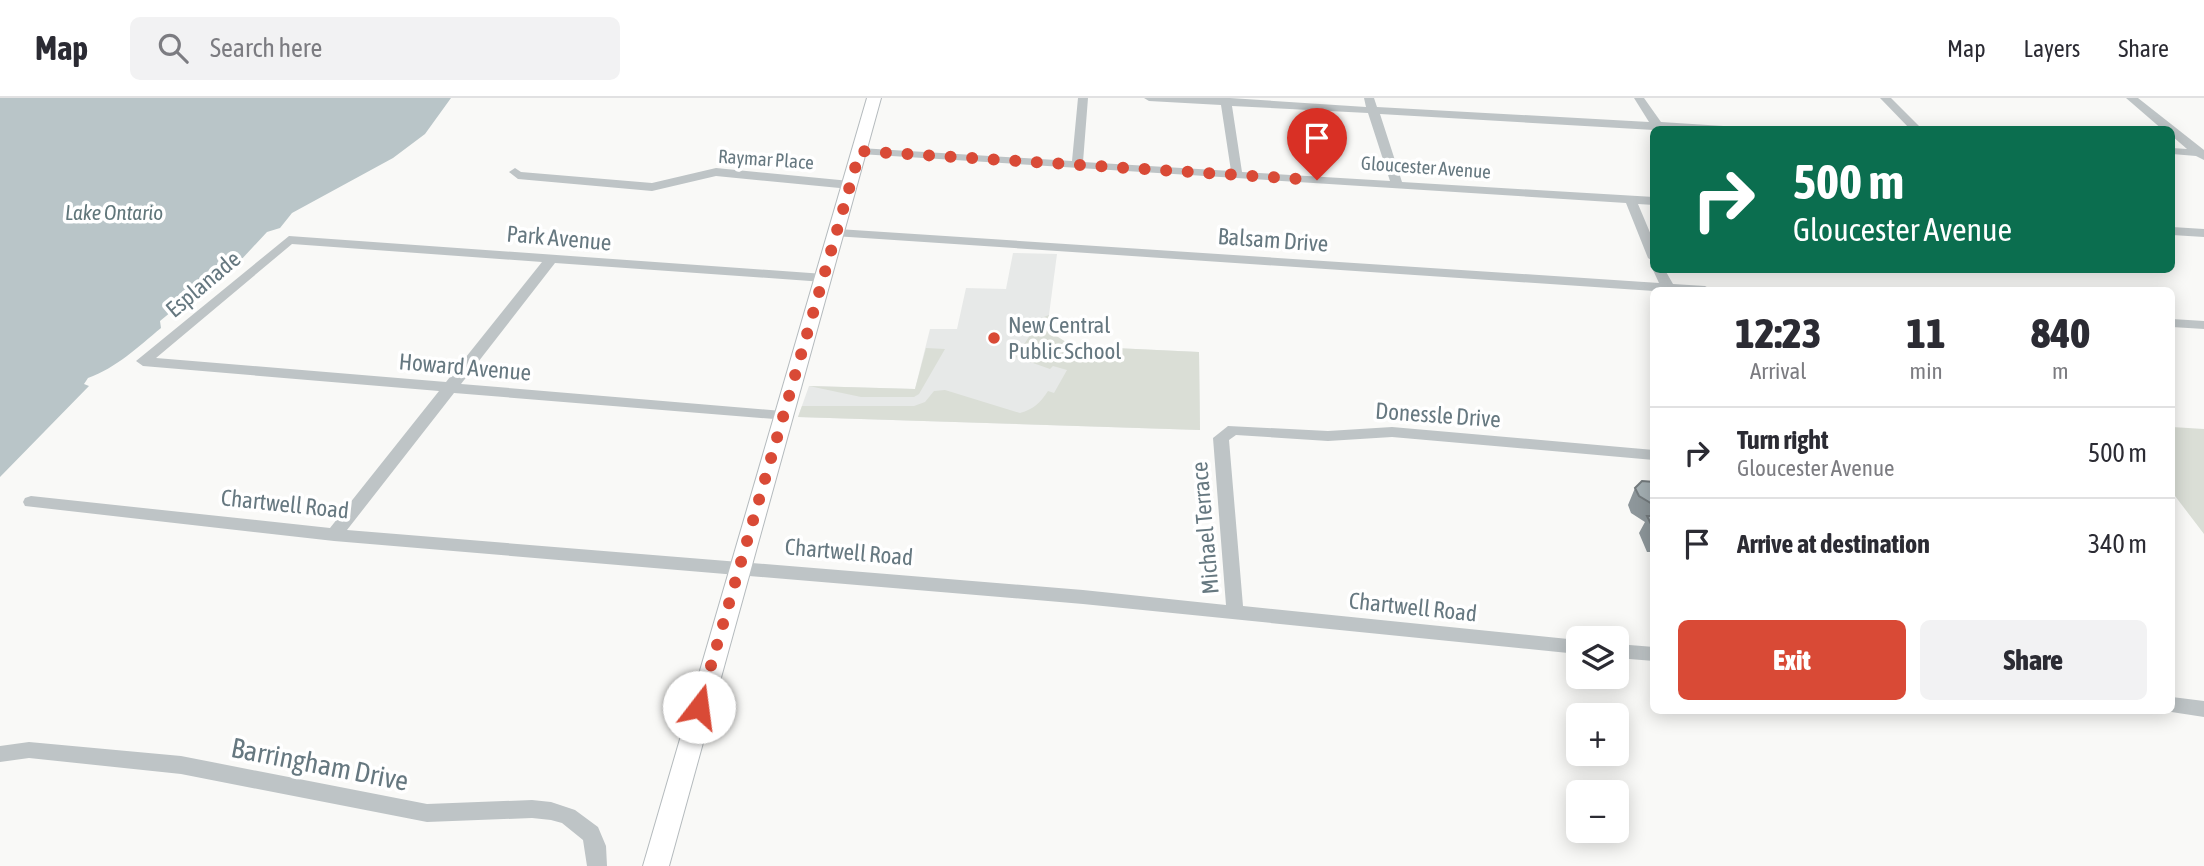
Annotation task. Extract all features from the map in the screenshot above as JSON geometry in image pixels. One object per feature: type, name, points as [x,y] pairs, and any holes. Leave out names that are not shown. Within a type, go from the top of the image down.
[{"type":"main road","points":[[656,866],[738,567],[838,233],[874,98]]},
{"type":"street","points":[[1077,165],[1083,98]]},
{"type":"street","points":[[1149,98],[1371,104],[1650,126]]},
{"type":"street","points":[[1639,98],[1657,126]]},
{"type":"street","points":[[1885,98],[1914,126]]},
{"type":"street","points":[[2131,98],[2166,126]]},
{"type":"street","points":[[1226,100],[1237,174]]},
{"type":"street","points":[[1371,104],[1397,185]]},
{"type":"street","points":[[2175,133],[2202,154]]},
{"type":"street","name":"Gloucester Avenue","points":[[860,151],[1650,201]]},
{"type":"street","points":[[2175,151],[2202,154]]},
{"type":"street","name":"Raymar Place","points":[[515,172],[535,178],[639,187],[669,184],[716,172],[850,185]]},
{"type":"street","points":[[1630,199],[1650,248]]},
{"type":"street","points":[[2175,231],[2204,233]]},
{"type":"street","name":"Balsam Drive","points":[[838,233],[1653,287]]},
{"type":"street","name":"Park Avenue","points":[[289,240],[824,278]]},
{"type":"street","name":"Esplanade","points":[[143,361],[289,240]]},
{"type":"street","points":[[334,535],[553,257]]},
{"type":"street","points":[[2175,323],[2204,325]]},
{"type":"street","name":"Howard Avenue","points":[[143,361],[782,416]]},
{"type":"street","name":"Donessle Drive","points":[[1221,438],[1233,430],[1328,436],[1392,432],[1650,455]]},
{"type":"street","name":"Michael Terrace","points":[[1221,438],[1235,613]]},
{"type":"street","name":"Chartwell Road","points":[[31,502],[334,535],[738,567],[1566,646]]},
{"type":"street","points":[[1629,652],[1650,654]]},
{"type":"street","points":[[2175,705],[2204,709]]},
{"type":"street","name":"Barringham Drive","points":[[0,754],[29,750],[180,765],[427,813],[532,808],[551,811],[568,816],[591,834],[596,846],[597,866]]},
{"type":"shaded area","name":"New Central Public School","points":[[1013,253],[1057,254],[1047,330],[1072,346],[1199,352],[1200,430],[798,417],[809,386],[915,389],[930,329],[957,329],[966,288],[1006,289]]},
{"type":"shaded area","points":[[1049,315],[1047,330],[1072,346],[1199,352],[1200,430],[798,417],[802,406],[914,406],[925,402],[934,391],[945,390],[1020,413],[1025,411],[1036,405],[1048,391],[1054,393],[1067,370],[1053,366],[1050,369],[1016,357],[1041,318]]},
{"type":"shaded area","points":[[926,348],[945,349],[919,394],[914,397],[861,397],[809,386],[915,389]]},
{"type":"shaded area","points":[[2175,427],[2204,429],[2204,534],[2175,496]]},
{"type":"water","name":"Lake Ontario","points":[[0,98],[451,98],[425,134],[393,158],[292,213],[280,228],[267,232],[226,276],[160,321],[161,328],[135,350],[108,369],[88,378],[84,384],[89,386],[0,477]]},
{"type":"building","points":[[1642,481],[1650,482],[1650,503],[1639,496],[1635,488]]},
{"type":"place","name":"New Central Public School","points":[[994,338]]},
{"type":"route","points":[[699,707],[860,151],[1317,180]]}]
